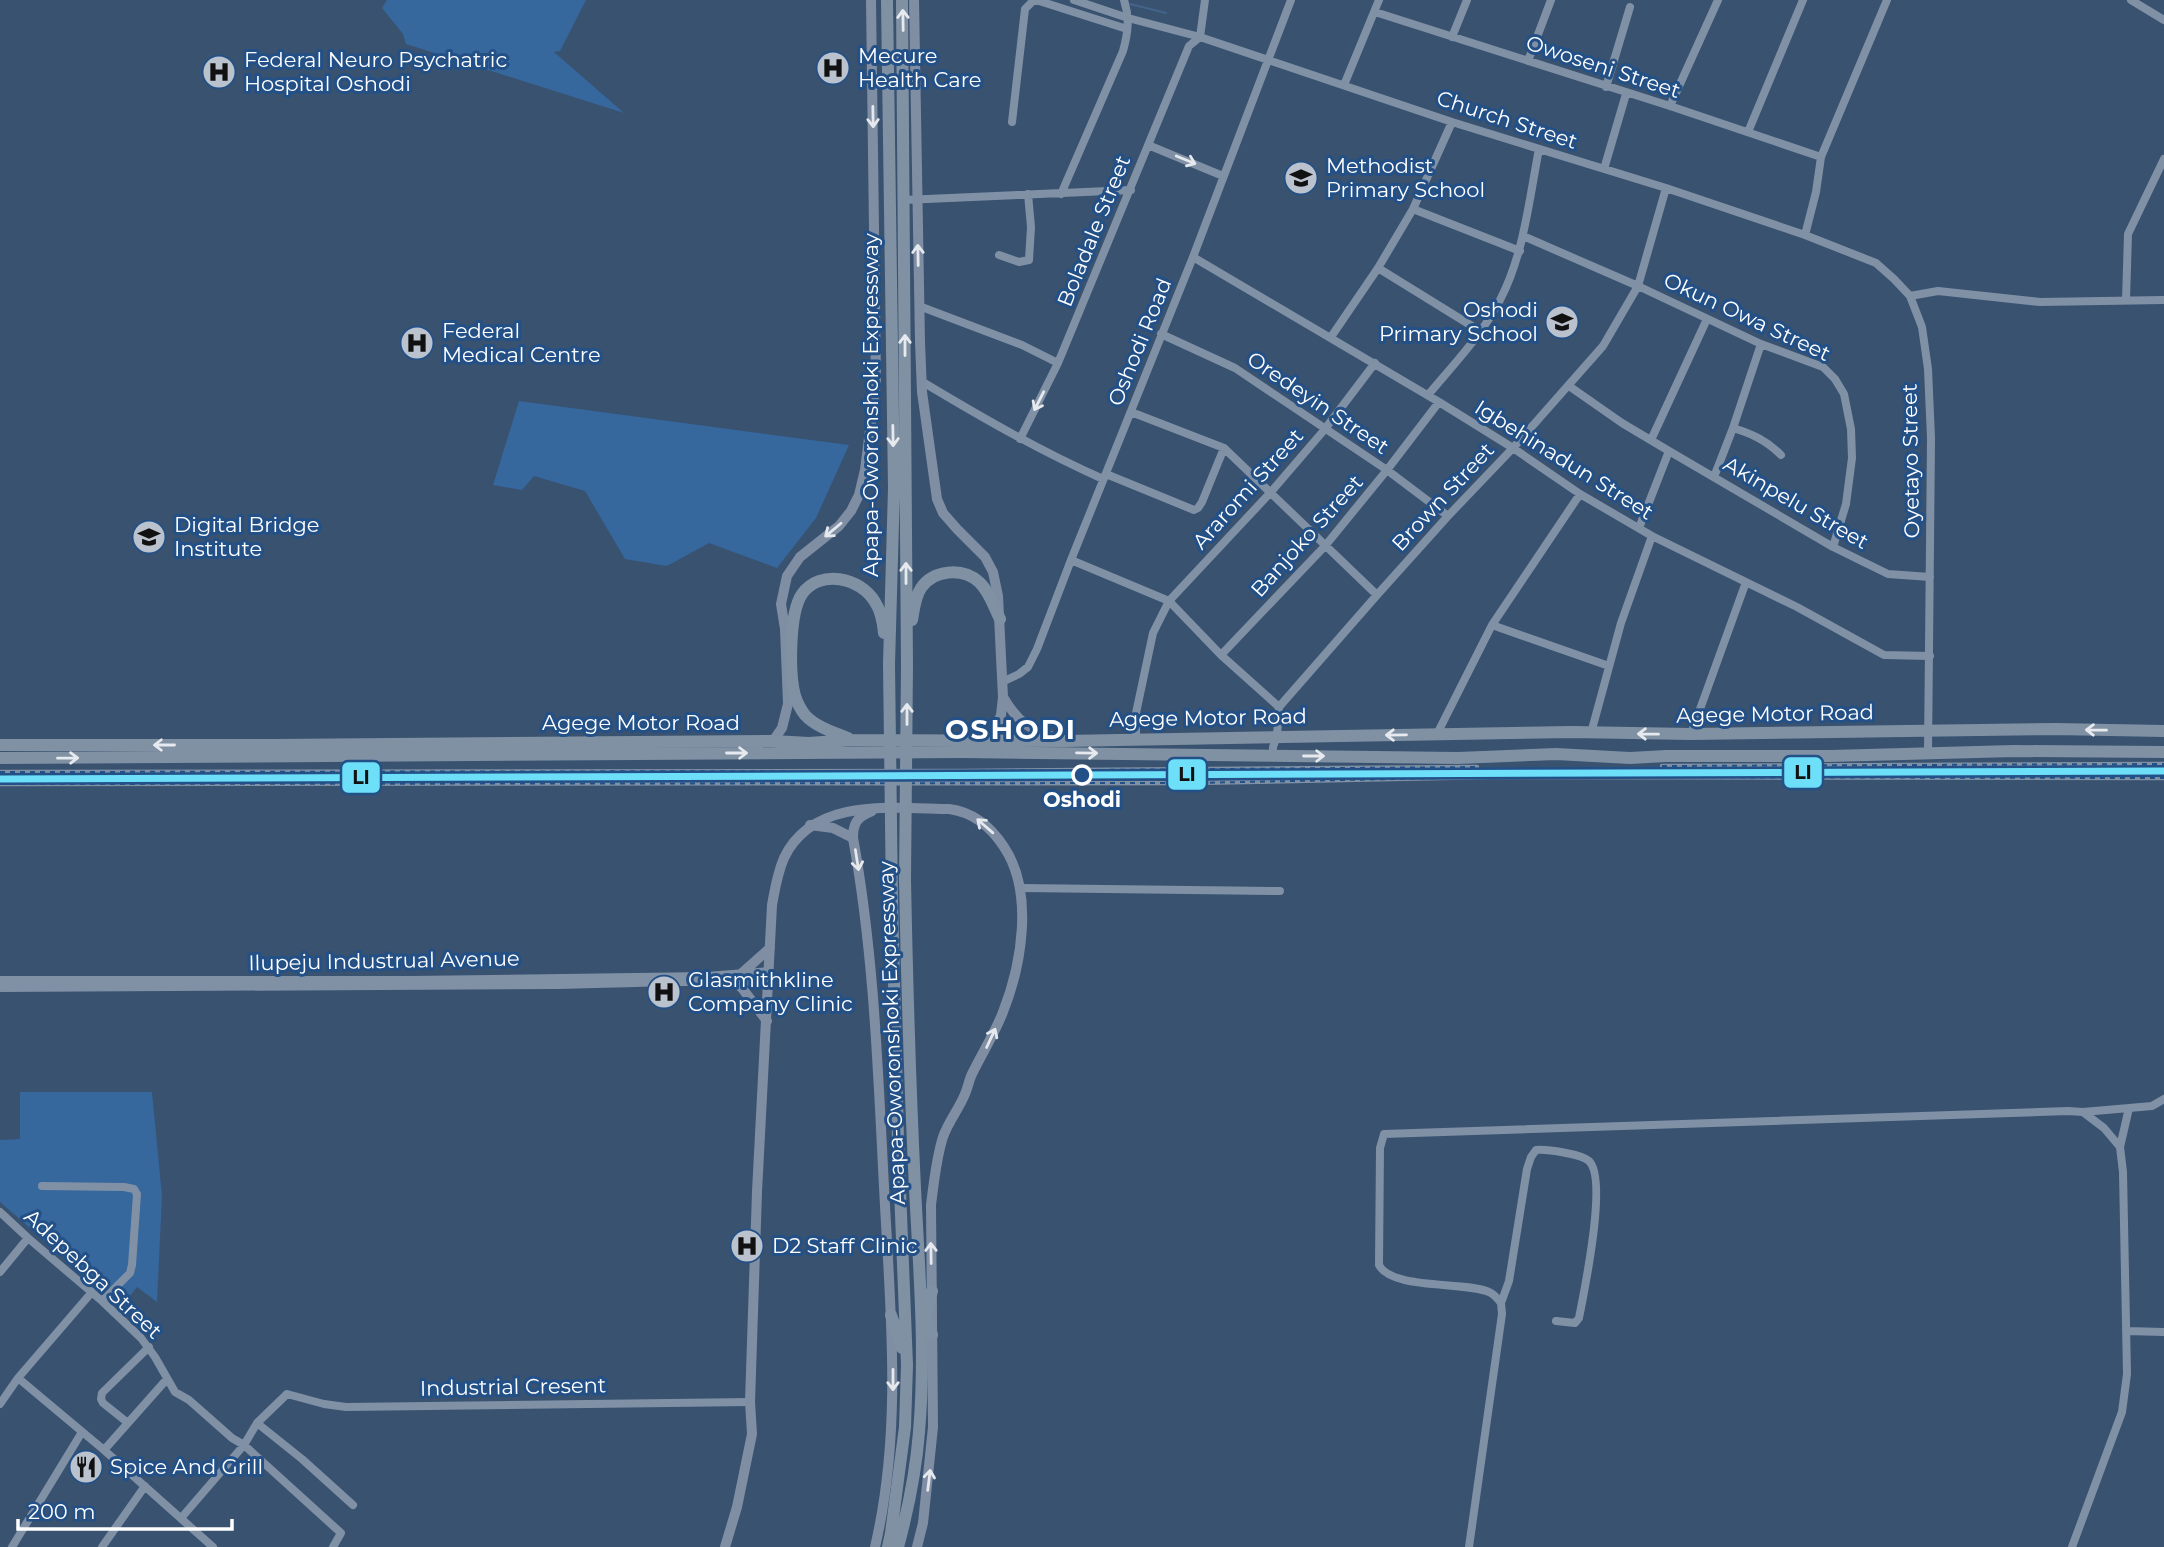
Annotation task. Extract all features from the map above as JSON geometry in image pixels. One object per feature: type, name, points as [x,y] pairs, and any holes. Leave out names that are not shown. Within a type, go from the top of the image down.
[{"type":"highway","name":"Apapa-Oworonshoki Expressway","points":[[887,0],[894,488],[889,664],[892,902],[907,1363],[905,1427],[888,1547]]},
{"type":"highway","name":"Apapa-Oworonshoki Expressway","points":[[898,1547],[919,1432],[926,1332],[919,1276],[905,880],[911,200],[902,0]]},
{"type":"highway","points":[[907,665],[918,594],[927,582],[940,574],[956,572],[977,579],[985,588],[1000,619]]},
{"type":"highway","points":[[851,740],[817,724],[806,715],[795,698],[792,621],[802,594],[822,580],[844,579],[871,596],[881,614],[889,664]]},
{"type":"highway","name":"Agege Motor Road","points":[[0,758],[625,748],[851,740],[1064,741],[1437,734],[2055,729],[2164,731]]},
{"type":"highway","name":"Agege Motor Road","points":[[0,745],[625,748],[1458,758],[1556,754],[1630,758],[2164,752]]},
{"type":"highway","points":[[919,1276],[926,1332]]},
{"type":"highway","points":[[925,1314],[932,1291]]},
{"type":"highway","points":[[892,1345],[905,1303]]},
{"type":"highway","points":[[891,1315],[907,1363]]},
{"type":"main road","name":"Apapa-Oworonshoki Expressway","points":[[774,741],[782,728],[788,704],[785,629],[781,604],[787,576],[800,557],[839,526],[851,511],[859,495],[865,470],[876,382],[871,0]]},
{"type":"main road","name":"Apapa-Oworonshoki Expressway","points":[[914,0],[911,200],[922,381],[937,499],[943,513],[985,556],[996,584],[1003,697],[1001,715],[991,740]]},
{"type":"main road","points":[[1003,697],[1021,723],[1064,741]]},
{"type":"main road","points":[[853,838],[853,825],[858,818],[878,809]]},
{"type":"main road","name":"Apapa-Oworonshoki Expressway","points":[[810,825],[833,815],[862,810],[960,810],[983,823],[1001,842],[1021,888],[1019,948],[1014,980],[1003,1013],[944,1135],[935,1170],[931,1205],[932,1291],[926,1332],[933,1435],[923,1523],[917,1547]]},
{"type":"main road","name":"Apapa-Oworonshoki Expressway","points":[[810,825],[833,828],[853,838],[874,1010],[894,1377],[884,1502],[875,1547]]},
{"type":"main road","points":[[725,1547],[737,1507],[752,1434],[750,1402],[757,1192],[772,905],[777,877],[785,856],[810,825]]},
{"type":"main road","points":[[742,973],[770,948]]},
{"type":"main road","points":[[732,981],[742,988],[767,1021]]},
{"type":"street","points":[[1012,121],[1025,9],[1035,0],[1127,29]]},
{"type":"street","name":"Church Street","points":[[1074,0],[1200,37],[1452,122],[1666,188],[1805,235]]},
{"type":"street","points":[[1200,37],[1205,0]]},
{"type":"street","name":"Oshodi Road","points":[[1002,682],[1028,667],[1037,649],[1193,257],[1291,0]]},
{"type":"street","points":[[1344,85],[1379,0]]},
{"type":"street","points":[[1452,37],[1467,0]]},
{"type":"street","points":[[1528,61],[1551,0]]},
{"type":"street","points":[[1670,106],[1718,0]]},
{"type":"street","points":[[1748,132],[1803,0]]},
{"type":"street","points":[[1805,235],[1816,192],[1821,157],[1887,0]]},
{"type":"street","points":[[2131,0],[2164,20]]},
{"type":"street","points":[[1061,194],[1123,51],[1128,18],[1125,3]]},
{"type":"street","points":[[1606,87],[1630,7]]},
{"type":"street","name":"Owoseni Street","points":[[1374,12],[1821,157]]},
{"type":"street","name":"Boladale Street","points":[[1020,439],[1058,363],[1189,46],[1200,37]]},
{"type":"street","points":[[1604,169],[1626,94]]},
{"type":"street","points":[[1331,337],[1378,268],[1413,209],[1452,122]]},
{"type":"street","points":[[1148,145],[1223,176]]},
{"type":"street","points":[[1428,395],[1480,331],[1500,300],[1520,251],[1539,149]]},
{"type":"street","points":[[2126,300],[2128,234],[2164,159]]},
{"type":"street","name":"Brown Street","points":[[1279,707],[1377,594],[1513,448],[1603,346],[1638,286],[1666,188]]},
{"type":"street","points":[[911,200],[1131,190]]},
{"type":"street","points":[[999,255],[1018,262],[1029,260],[1031,227],[1028,194]]},
{"type":"street","points":[[1413,209],[1520,251]]},
{"type":"street","name":"Oyetayo Street","points":[[1805,235],[1876,263],[1910,296],[1922,327],[1928,369],[1931,438],[1928,753]]},
{"type":"street","name":"Okun Owa Street","points":[[1523,236],[1761,344],[1823,368],[1844,394],[1851,429],[1852,458],[1846,504],[1833,547]]},
{"type":"street","name":"Igbehinadun Street","points":[[1193,257],[1428,395],[1580,494],[1652,536],[1797,607],[1884,655],[1930,656]]},
{"type":"street","points":[[1378,268],[1480,331]]},
{"type":"street","points":[[1910,296],[1938,290],[2040,302],[2164,300]]},
{"type":"street","points":[[919,306],[1021,345],[1058,363]]},
{"type":"street","points":[[1651,440],[1707,319]]},
{"type":"street","name":"Oredeyin Street","points":[[1161,334],[1236,368],[1387,470],[1448,516]]},
{"type":"street","points":[[1714,477],[1761,344]]},
{"type":"street","name":"Araromi Street","points":[[1136,738],[1136,713],[1153,633],[1170,601],[1271,492],[1325,429],[1375,363]]},
{"type":"street","points":[[922,381],[1060,460],[1194,510],[1202,502],[1224,448]]},
{"type":"street","name":"Akinpelu Street","points":[[1569,386],[1669,451],[1833,547],[1888,574],[1930,578]]},
{"type":"street","name":"Banjoko Street","points":[[1221,655],[1325,546],[1439,402]]},
{"type":"street","points":[[1131,412],[1224,448],[1377,594]]},
{"type":"street","points":[[1733,428],[1753,434],[1782,455]]},
{"type":"street","points":[[1639,528],[1669,451]]},
{"type":"street","points":[[1437,734],[1492,625],[1580,494]]},
{"type":"street","points":[[1591,733],[1621,623],[1652,536]]},
{"type":"street","points":[[1071,561],[1170,601],[1221,655],[1279,707],[1273,756]]},
{"type":"street","points":[[1691,734],[1746,582]]},
{"type":"street","points":[[1492,625],[1609,666]]},
{"type":"street","points":[[1021,888],[1280,891]]},
{"type":"street","name":"Ilupeju Industrual Avenue","points":[[0,980],[412,980],[707,976],[742,973],[769,976]]},
{"type":"street","name":"Ilupeju Industrual Avenue","points":[[0,988],[599,985],[732,981],[769,976]]},
{"type":"street","points":[[1501,1303],[1489,1291],[1396,1278],[1381,1270],[1380,1148],[1384,1133],[2083,1112],[2152,1106],[2164,1099]]},
{"type":"street","points":[[2072,1547],[2122,1412],[2127,1374],[2123,1172],[2120,1147],[2129,1108]]},
{"type":"street","points":[[2083,1112],[2104,1128],[2120,1147]]},
{"type":"street","points":[[1469,1547],[1502,1314],[1501,1303],[1509,1281],[1527,1169],[1536,1150],[1544,1149],[1582,1157],[1590,1162],[1594,1169],[1592,1249],[1579,1318],[1576,1323],[1556,1321]]},
{"type":"street","points":[[42,1186],[124,1187],[134,1189],[138,1194],[130,1273],[103,1301]]},
{"type":"street","name":"Adepebga Street","points":[[0,1212],[103,1301],[149,1347],[175,1392],[189,1400],[232,1438],[246,1442],[341,1533],[333,1547]]},
{"type":"street","points":[[0,1272],[28,1238]]},
{"type":"street","points":[[0,1404],[18,1378],[92,1292]]},
{"type":"street","points":[[2126,1331],[2164,1332]]},
{"type":"street","points":[[128,1423],[103,1403],[102,1394],[149,1347]]},
{"type":"street","points":[[18,1378],[213,1547]]},
{"type":"street","points":[[104,1450],[167,1379]]},
{"type":"street","name":"Industrial Cresent","points":[[257,1423],[287,1394],[346,1407],[750,1402]]},
{"type":"street","points":[[181,1517],[246,1442],[257,1423],[353,1505]]},
{"type":"street","points":[[12,1547],[82,1432]]},
{"type":"street","points":[[102,1547],[145,1486]]},
{"type":"shaded area","points":[[387,0],[586,0],[560,51],[554,52],[624,113],[406,44],[403,34],[382,8]]},
{"type":"shaded area","points":[[519,401],[849,445],[816,518],[777,568],[709,543],[667,566],[625,559],[585,491],[534,476],[522,490],[493,485]]},
{"type":"shaded area","points":[[20,1092],[152,1092],[162,1196],[157,1302],[137,1287],[121,1307],[0,1202],[0,1140],[20,1139]]},
{"type":"waterway","points":[[1130,4],[1166,13]]},
{"type":"railway","points":[[1662,766],[2164,764]]},
{"type":"railway","points":[[0,772],[963,771],[1477,767]]},
{"type":"railway","points":[[0,784],[1193,783],[1491,777],[2164,778]]},
{"type":"transit line","name":"LI","points":[[0,779],[2164,771]]},
{"type":"place","name":"Mecure Health Care","points":[[833,68]]},
{"type":"place","name":"Federal Neuro Psychatric Hospital Oshodi","points":[[219,72]]},
{"type":"place","name":"Methodist Primary School","points":[[1301,178]]},
{"type":"place","name":"Oshodi Primary School","points":[[1562,322]]},
{"type":"place","name":"Federal Medical Centre","points":[[417,343]]},
{"type":"place","name":"Digital Bridge Institute","points":[[149,537]]},
{"type":"place","name":"Oshodi","points":[[1082,775]]},
{"type":"place","name":"Glasmithkline Company Clinic","points":[[664,992]]},
{"type":"place","name":"D2 Staff Clinic","points":[[747,1246]]},
{"type":"place","name":"Spice And Grill","points":[[86,1467]]},
{"type":"district","name":"OSHODI","points":[[1011,729]]}]
